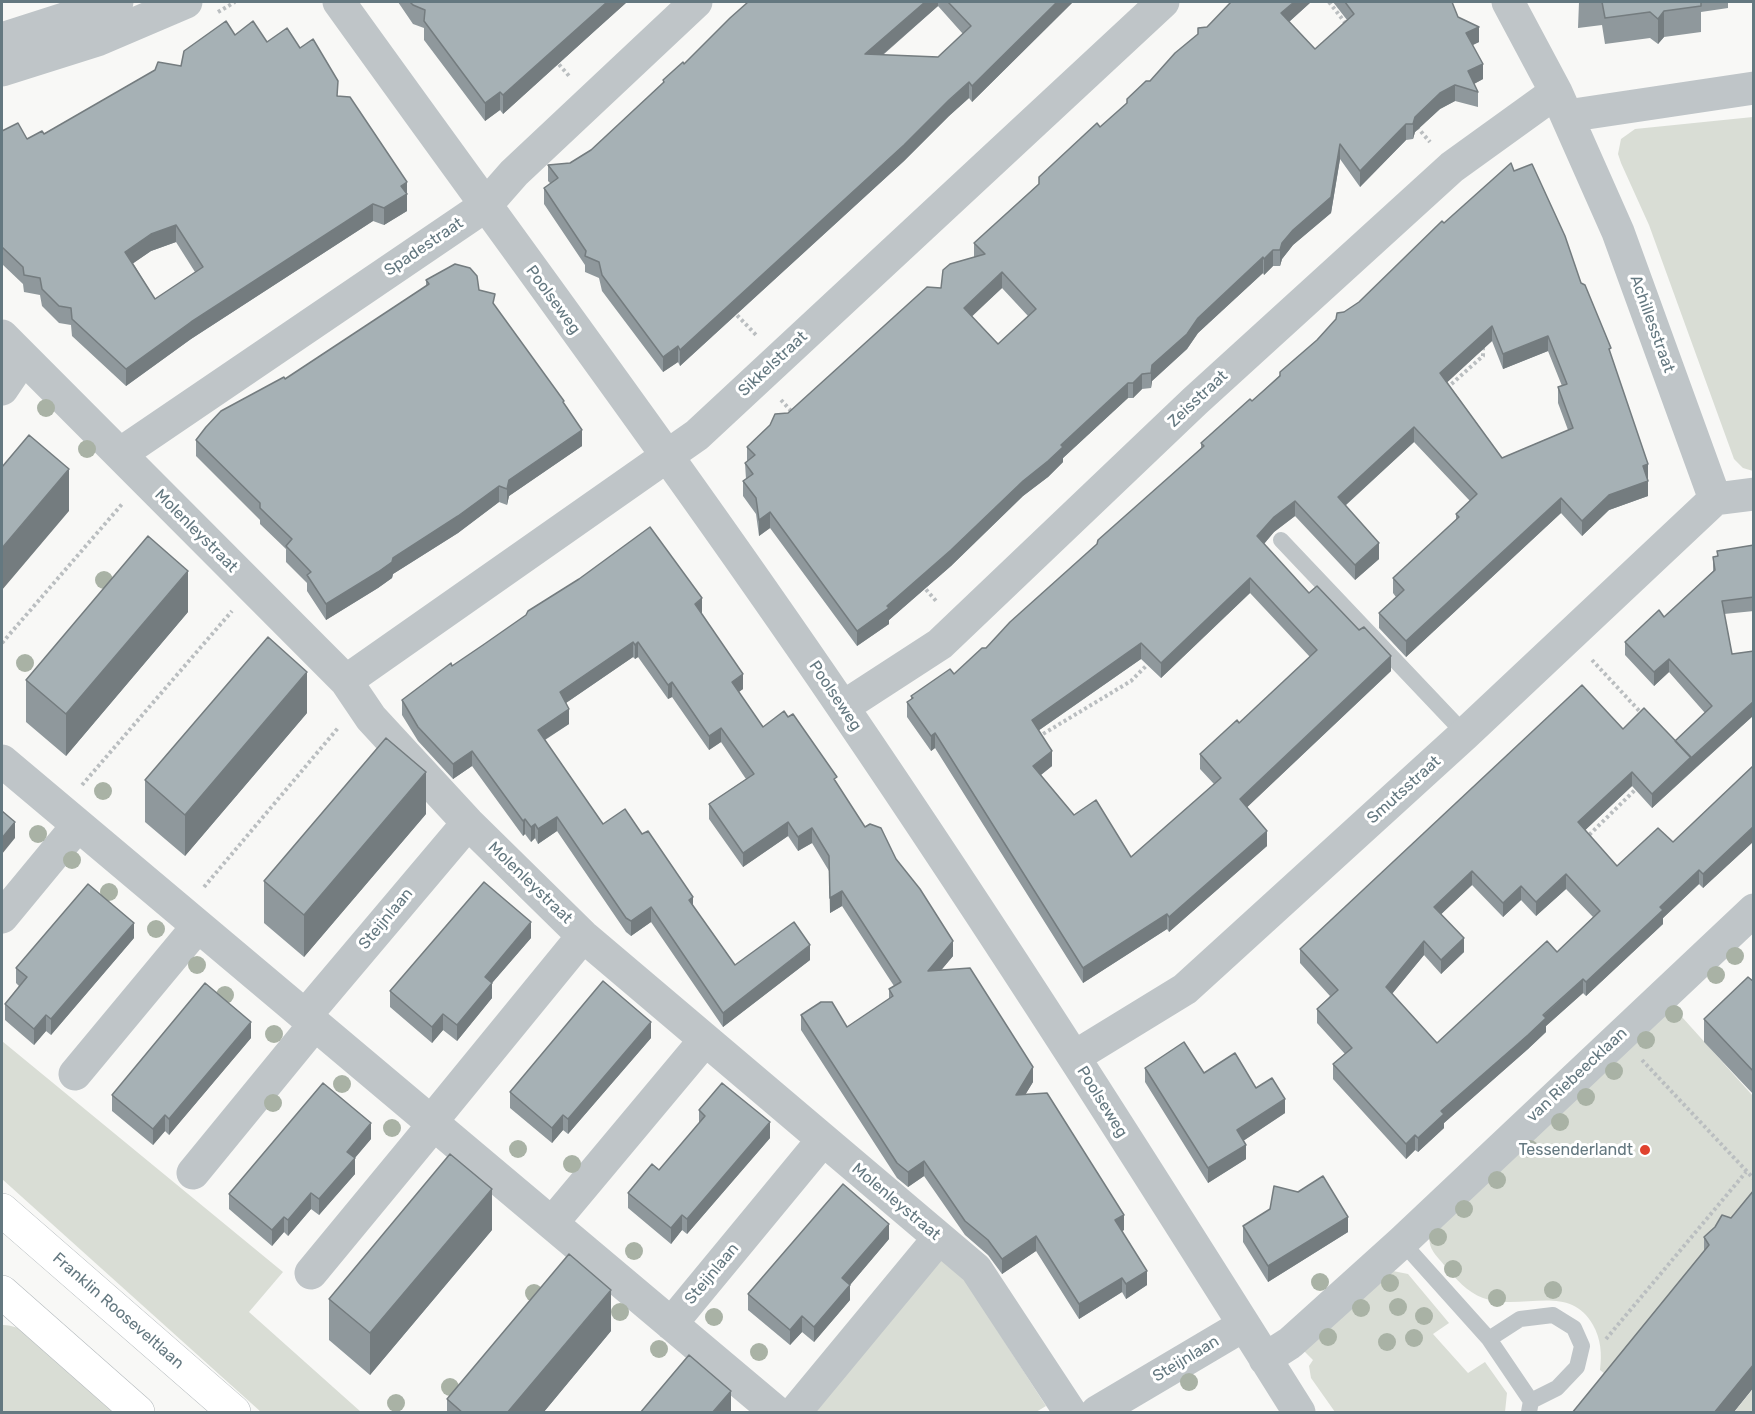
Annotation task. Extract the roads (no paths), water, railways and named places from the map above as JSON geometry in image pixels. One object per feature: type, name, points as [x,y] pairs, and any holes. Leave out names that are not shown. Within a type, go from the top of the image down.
[{"type":"main road","name":"Franklin Rooseveltlaan","points":[[2,1214],[234,1413]]},
{"type":"main road","points":[[2,1292],[138,1413]]},
{"type":"street","points":[[2,39],[117,2]]},
{"type":"street","points":[[2,70],[97,40],[186,2]]},
{"type":"street","name":"Poolseweg","points":[[339,2],[666,456],[843,707],[1074,1058],[1299,1413]]},
{"type":"street","name":"Spadestraat","points":[[120,454],[485,206],[514,173],[696,2]]},
{"type":"street","name":"Sikkelstraat","points":[[353,691],[697,435],[1163,2]]},
{"type":"street","name":"Achillesstraat","points":[[1508,2],[1561,104],[1618,232],[1716,498]]},
{"type":"street","points":[[1561,104],[1754,88]]},
{"type":"street","name":"Zeisstraat","points":[[843,707],[940,644],[1195,401],[1452,166],[1561,104]]},
{"type":"street","points":[[2,388],[12,347]]},
{"type":"street","name":"Molenleystraat","points":[[12,347],[353,691],[371,718],[468,823],[583,936],[822,1141],[976,1269],[1070,1413]]},
{"type":"street","points":[[1716,498],[1754,494]]},
{"type":"street","name":"Smutsstraat","points":[[1074,1058],[1185,989],[1465,734],[1716,498]]},
{"type":"street","points":[[2,761],[776,1413]]},
{"type":"street","points":[[2,917],[69,818]]},
{"type":"street","name":"Steijnlaan","points":[[193,1173],[310,1020],[468,823]]},
{"type":"street","name":"van Riebeecklaan","points":[[1265,1359],[1290,1344],[1402,1242],[1754,910]]},
{"type":"street","points":[[75,1074],[190,919]]},
{"type":"street","points":[[311,1273],[583,936]]},
{"type":"street","points":[[552,1223],[705,1040]]},
{"type":"street","name":"Steijnlaan","points":[[671,1324],[822,1141]]},
{"type":"street","points":[[795,1413],[939,1238]]},
{"type":"street","name":"Steijnlaan","points":[[1097,1413],[1244,1325]]},
{"type":"lane","points":[[1281,540],[1465,734]]},
{"type":"lane","points":[[1402,1242],[1490,1339],[1530,1407],[1557,1388],[1577,1367],[1582,1346],[1574,1328],[1553,1315],[1520,1319],[1490,1339]]},
{"type":"place","name":"Tessenderlandt","points":[[1645,1150]]}]
